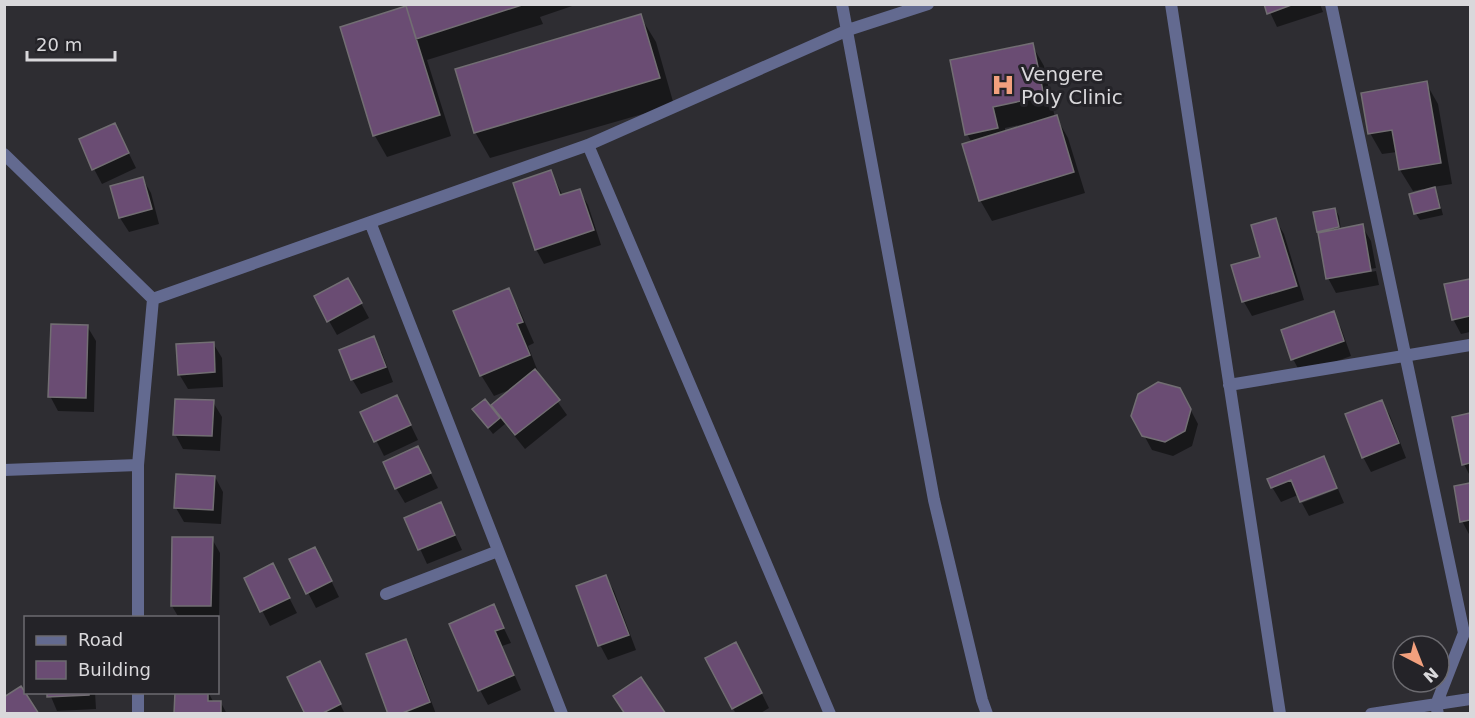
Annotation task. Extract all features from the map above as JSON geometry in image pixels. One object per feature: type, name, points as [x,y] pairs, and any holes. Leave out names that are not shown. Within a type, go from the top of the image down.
[{"type":"street","points":[[842,4],[934,500],[987,714]]},
{"type":"street","points":[[153,299],[588,145],[848,30],[928,4]]},
{"type":"street","points":[[1171,4],[1280,714]]},
{"type":"street","points":[[1331,4],[1464,633],[1437,709]]},
{"type":"street","points":[[588,145],[830,714]]},
{"type":"street","points":[[4,154],[153,299]]},
{"type":"street","points":[[370,222],[562,714]]},
{"type":"street","points":[[138,616],[138,465],[153,299]]},
{"type":"street","points":[[1229,385],[1470,345]]},
{"type":"street","points":[[4,470],[138,465]]},
{"type":"street","points":[[386,594],[498,551]]},
{"type":"street","points":[[138,694],[138,714]]},
{"type":"street","points":[[1371,714],[1437,709],[1470,699]]},
{"type":"building","points":[[410,4],[525,4],[416,39],[406,6]]},
{"type":"building","points":[[1264,4],[1294,4],[1267,14]]},
{"type":"building","points":[[406,6],[440,115],[373,136],[340,27]]},
{"type":"building","points":[[641,14],[660,78],[474,133],[455,69]]},
{"type":"building","points":[[1033,43],[1044,96],[993,107],[998,128],[965,135],[950,60]]},
{"type":"building","points":[[1427,81],[1441,163],[1399,170],[1392,130],[1368,134],[1361,93]]},
{"type":"building","points":[[1057,115],[1074,172],[979,201],[962,144]]},
{"type":"building","points":[[115,123],[129,153],[92,170],[79,139]]},
{"type":"building","points":[[551,170],[560,195],[580,189],[594,230],[535,250],[513,183]]},
{"type":"building","points":[[143,177],[152,209],[119,218],[110,186]]},
{"type":"building","points":[[1435,187],[1440,208],[1414,214],[1409,194]]},
{"type":"building","points":[[1335,208],[1339,227],[1317,232],[1313,212]]},
{"type":"building","points":[[1276,218],[1297,286],[1242,302],[1231,265],[1260,257],[1251,225]]},
{"type":"building","points":[[1363,224],[1371,271],[1326,279],[1318,233]]},
{"type":"building","points":[[348,278],[362,303],[327,322],[314,296]]},
{"type":"building","points":[[1470,279],[1470,316],[1452,320],[1444,284]]},
{"type":"building","points":[[509,288],[523,322],[517,324],[530,355],[480,376],[453,311]]},
{"type":"building","points":[[1334,311],[1344,341],[1291,360],[1281,330]]},
{"type":"building","points":[[51,324],[88,325],[86,398],[48,397]]},
{"type":"building","points":[[374,336],[386,367],[351,380],[339,350]]},
{"type":"building","points":[[214,342],[215,372],[178,375],[176,344]]},
{"type":"building","points":[[535,369],[560,400],[515,435],[491,405]]},
{"type":"building","points":[[1158,382],[1180,388],[1191,409],[1185,431],[1165,442],[1142,436],[1131,416],[1138,394]]},
{"type":"building","points":[[397,395],[411,425],[374,442],[360,412]]},
{"type":"building","points":[[175,399],[214,400],[212,436],[173,435]]},
{"type":"building","points":[[485,399],[500,418],[488,428],[472,409]]},
{"type":"building","points":[[1382,400],[1399,443],[1362,458],[1345,414]]},
{"type":"building","points":[[1470,413],[1470,463],[1462,465],[1452,417]]},
{"type":"building","points":[[418,446],[431,473],[395,489],[383,462]]},
{"type":"building","points":[[1324,456],[1337,488],[1300,502],[1291,480],[1271,488],[1267,479]]},
{"type":"building","points":[[176,474],[215,476],[213,510],[174,508]]},
{"type":"building","points":[[1470,483],[1470,520],[1460,522],[1454,486]]},
{"type":"building","points":[[441,502],[455,535],[418,550],[404,518]]},
{"type":"building","points":[[172,537],[213,537],[211,606],[171,606]]},
{"type":"building","points":[[315,547],[332,581],[306,594],[289,559]]},
{"type":"building","points":[[273,563],[290,598],[260,612],[244,578]]},
{"type":"building","points":[[606,575],[629,635],[598,646],[576,586]]},
{"type":"building","points":[[494,604],[504,628],[495,631],[514,675],[478,691],[449,624]]},
{"type":"building","points":[[406,639],[430,702],[400,714],[388,714],[366,654]]},
{"type":"building","points":[[736,642],[762,693],[732,709],[705,658]]},
{"type":"building","points":[[320,661],[341,704],[321,714],[305,714],[287,677]]},
{"type":"building","points":[[641,677],[666,714],[625,714],[613,696]]},
{"type":"building","points":[[21,686],[24,694],[39,714],[4,714],[4,697]]},
{"type":"building","points":[[47,694],[89,694],[89,695],[47,697]]},
{"type":"building","points":[[175,694],[208,694],[208,701],[221,701],[221,714],[174,714]]},
{"type":"place","name":"Vengere Poly Clinic","points":[[1003,85]]}]
